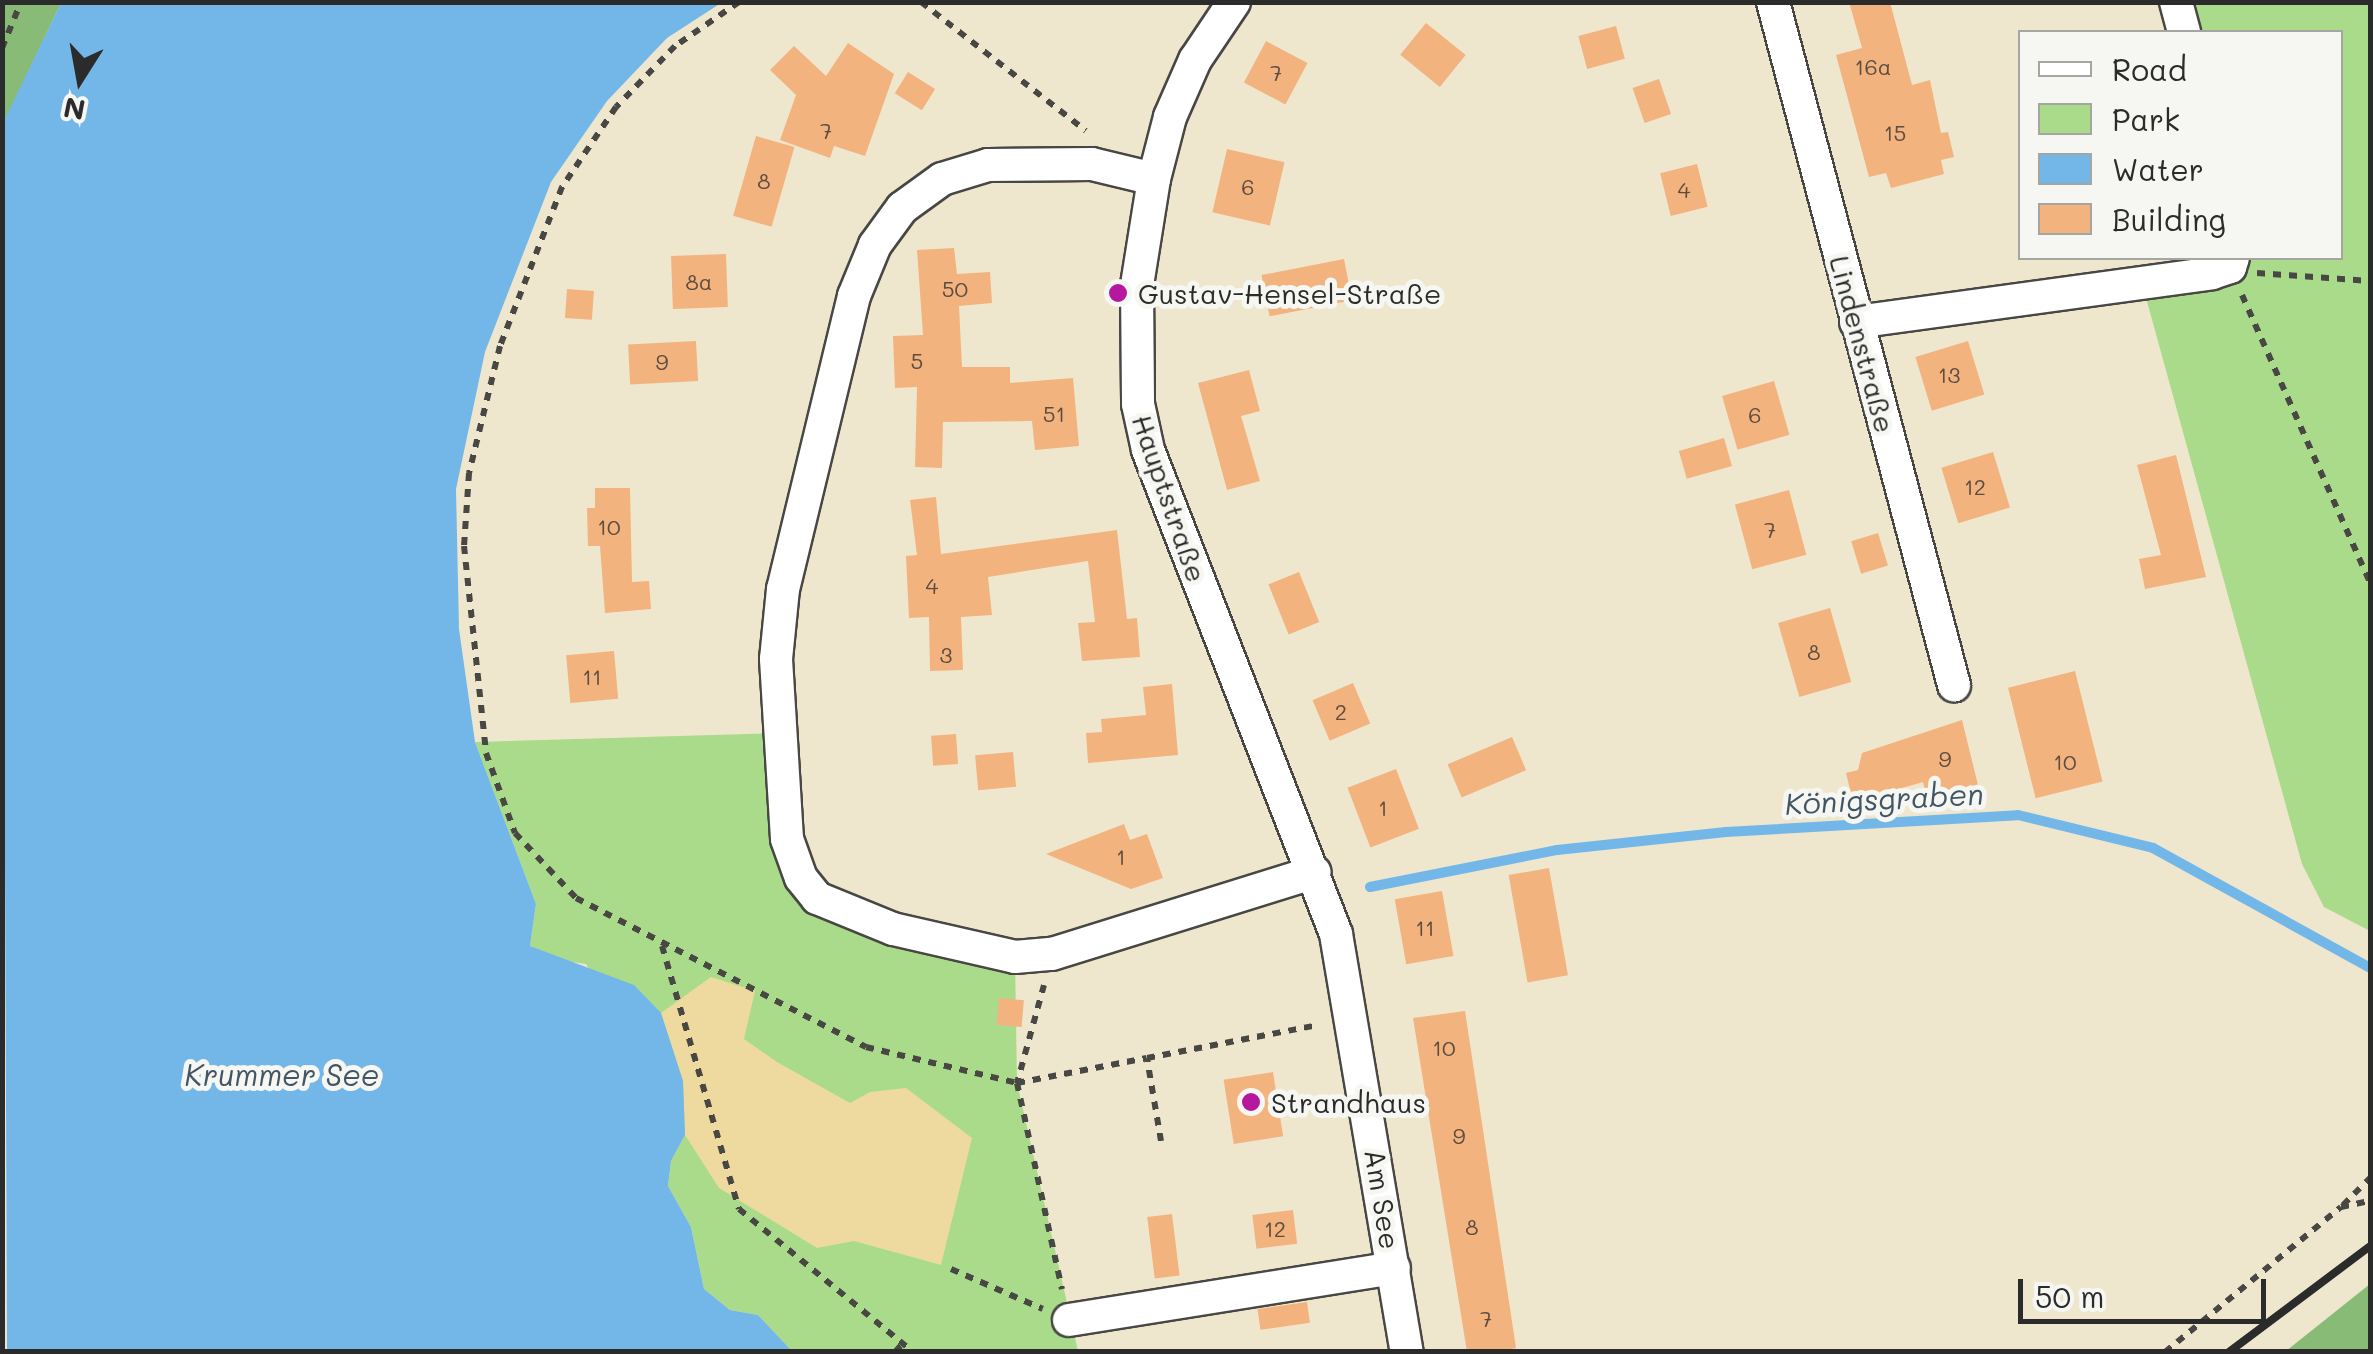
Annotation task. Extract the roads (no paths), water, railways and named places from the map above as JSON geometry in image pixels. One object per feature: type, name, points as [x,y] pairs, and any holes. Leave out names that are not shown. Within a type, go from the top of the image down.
[{"type":"street","name":"Hauptstraße","points":[[1234,2],[1189,74],[1154,179],[1137,284],[1135,354],[1148,450],[1316,872]]},
{"type":"street","name":"Lindenstraße","points":[[1774,2],[1954,684]]},
{"type":"street","points":[[2176,2],[2183,30]]},
{"type":"street","points":[[1154,179],[1040,160],[942,179],[902,208],[874,245],[854,296],[804,488],[776,659],[787,839],[801,878],[817,898],[893,929],[1015,957],[1052,954],[1316,872]]},
{"type":"street","points":[[1856,322],[2231,262]]},
{"type":"street","name":"Am See","points":[[1316,872],[1355,1018],[1407,1352]]},
{"type":"street","points":[[1069,1320],[1394,1268]]},
{"type":"water","name":"Krummer See","points":[[61,3],[721,3],[667,38],[607,101],[551,182],[485,352],[456,489],[459,629],[475,742],[536,904],[530,946],[634,985],[661,1013],[683,1081],[685,1135],[671,1161],[668,1186],[691,1227],[704,1289],[730,1310],[758,1315],[792,1351],[7,1351],[2,125]]},
{"type":"waterway","name":"Königsgraben","points":[[1370,887],[1557,850],[1726,832],[2018,815],[2153,848],[2370,968]]},
{"type":"railway","points":[[2229,1352],[2370,1246]]},
{"type":"place","name":"Gustav-Hensel-Straße","points":[[1118,293]]},
{"type":"place","name":"Strandhaus","points":[[1251,1102]]}]
